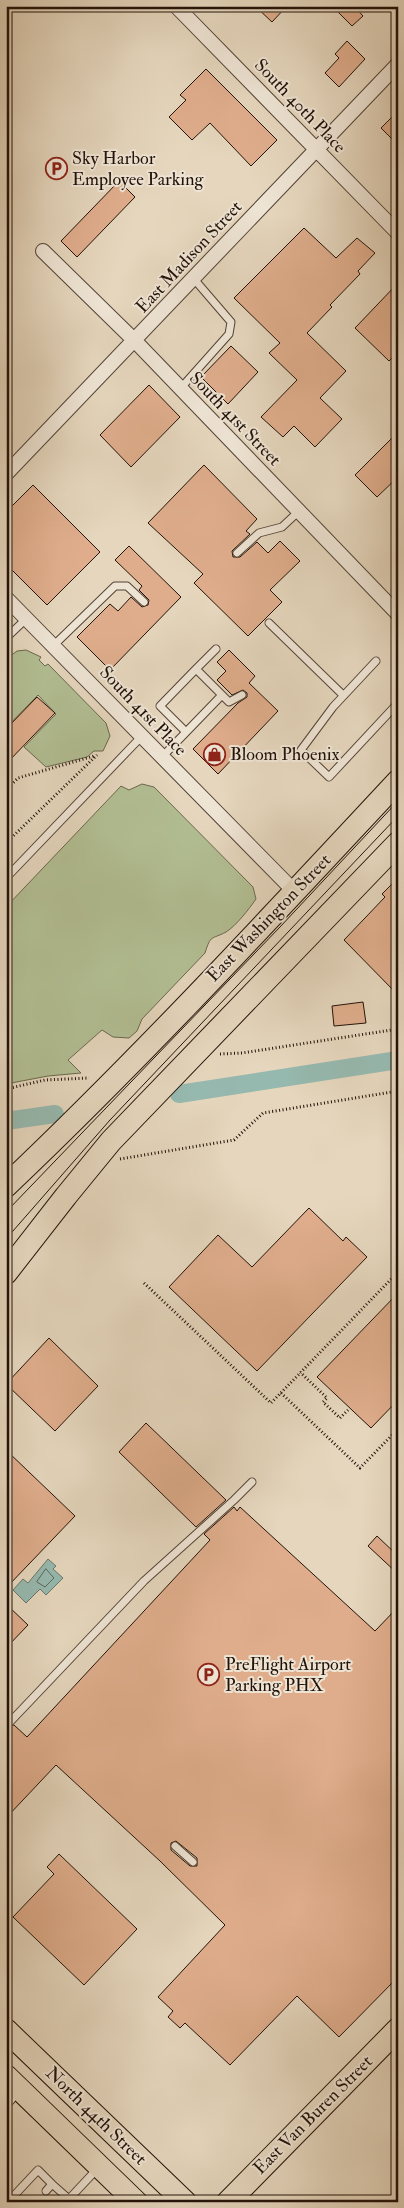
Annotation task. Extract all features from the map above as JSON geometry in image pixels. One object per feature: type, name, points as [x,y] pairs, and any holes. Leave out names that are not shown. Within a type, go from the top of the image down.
[{"type":"main road","name":"East Washington Street","points":[[6,1186],[140,1053],[295,892],[398,781]]},
{"type":"main road","points":[[6,1273],[66,1196],[113,1150],[190,1058],[213,1045],[398,843]]},
{"type":"main road","name":"East Van Buren Street","points":[[228,2202],[398,2029]]},
{"type":"main road","name":"North 44th Street","points":[[6,2030],[185,2202]]},
{"type":"main road","name":"North 44th Street","points":[[11,2090],[100,2166],[136,2202]]},
{"type":"street","name":"South 40th Place","points":[[176,6],[398,233]]},
{"type":"street","name":"East Madison Street","points":[[6,474],[398,64]]},
{"type":"street","name":"South 41st Street","points":[[43,251],[135,341],[398,614]]},
{"type":"street","name":"South 41st Place","points":[[6,598],[295,892]]},
{"type":"lane","points":[[180,389],[229,334],[231,322],[194,279]]},
{"type":"lane","points":[[237,553],[259,533],[282,527],[298,512]]},
{"type":"lane","points":[[53,646],[115,586],[127,586],[144,602]]},
{"type":"lane","points":[[6,638],[26,619]]},
{"type":"lane","points":[[269,623],[344,695]]},
{"type":"lane","points":[[186,732],[160,706],[216,649]]},
{"type":"lane","points":[[376,661],[344,695],[301,750],[329,776],[398,703]]},
{"type":"lane","points":[[196,669],[229,702],[242,695]]},
{"type":"lane","points":[[162,757],[222,695]]},
{"type":"lane","points":[[6,878],[142,736]]},
{"type":"lane","points":[[10,1722],[144,1581],[252,1482]]},
{"type":"lane","points":[[174,1846],[193,1862]]},
{"type":"lane","points":[[59,2202],[68,2199],[100,2166]]},
{"type":"lane","points":[[8,2202],[38,2170],[68,2199]]},
{"type":"lane","points":[[46,2191],[52,2184]]},
{"type":"path","points":[[6,790],[18,778],[97,755],[6,843]]},
{"type":"path","points":[[213,1045],[242,1053],[398,1028]]},
{"type":"path","points":[[6,1089],[45,1080],[88,1079]]},
{"type":"path","points":[[113,1150],[234,1140],[263,1113],[398,1091]]},
{"type":"path","points":[[144,1283],[271,1403],[398,1272]]},
{"type":"path","points":[[300,1372],[327,1398],[323,1402],[340,1418],[348,1410]]},
{"type":"path","points":[[281,1393],[360,1468],[398,1430]]},
{"type":"green space","points":[[26,650],[41,657],[39,660],[45,666],[48,664],[106,723],[110,736],[103,751],[94,751],[87,757],[46,767],[24,747],[56,714],[38,695],[6,728],[6,659],[17,651]]},
{"type":"green space","points":[[142,784],[154,787],[253,887],[256,899],[234,926],[210,940],[205,953],[142,1019],[137,1031],[129,1038],[113,1037],[102,1030],[68,1060],[81,1073],[48,1076],[6,1084],[6,907],[121,786],[129,790]]},
{"type":"water","points":[[48,1559],[56,1566],[53,1569],[63,1578],[46,1595],[40,1589],[26,1603],[13,1590],[23,1579],[28,1583]]},
{"type":"building","points":[[255,6],[287,6],[272,22]]},
{"type":"building","points":[[332,6],[354,6],[363,16],[352,26]]},
{"type":"building","points":[[347,41],[365,59],[339,87],[325,73],[339,58],[335,54]]},
{"type":"building","points":[[206,69],[277,140],[251,166],[210,123],[192,140],[169,117],[186,100],[180,95]]},
{"type":"building","points":[[398,111],[398,145],[381,128]]},
{"type":"building","points":[[119,181],[135,197],[77,257],[61,241]]},
{"type":"building","points":[[304,228],[336,258],[357,238],[375,253],[358,271],[360,274],[330,305],[332,307],[307,333],[346,371],[320,398],[342,419],[315,447],[294,426],[283,437],[261,417],[297,380],[269,353],[280,343],[234,298]]},
{"type":"building","points":[[398,283],[398,352],[389,361],[355,328]]},
{"type":"building","points":[[231,346],[258,372],[228,404],[201,377]]},
{"type":"building","points":[[149,385],[180,417],[131,467],[100,435]]},
{"type":"building","points":[[398,432],[398,477],[377,497],[355,475]]},
{"type":"building","points":[[204,465],[257,519],[246,531],[250,534],[232,551],[233,557],[240,557],[257,542],[268,553],[280,541],[300,561],[270,590],[282,602],[248,636],[194,583],[203,574],[148,523]]},
{"type":"building","points":[[33,485],[100,552],[47,605],[6,564],[6,512]]},
{"type":"building","points":[[129,546],[181,597],[110,670],[77,637],[110,604],[118,611],[131,597],[142,607],[148,605],[149,600],[139,590],[142,586],[115,560]]},
{"type":"building","points":[[229,650],[255,676],[249,683],[278,711],[218,774],[193,749],[238,703],[247,697],[247,693],[243,690],[232,695],[217,680],[226,671],[217,662]]},
{"type":"building","points":[[37,697],[55,713],[6,764],[6,729]]},
{"type":"building","points":[[398,878],[398,995],[344,940],[385,897],[382,894]]},
{"type":"building","points":[[363,1002],[366,1023],[334,1026],[332,1006]]},
{"type":"building","points":[[309,1208],[343,1241],[346,1237],[367,1257],[257,1371],[169,1287],[218,1235],[252,1267]]},
{"type":"building","points":[[398,1293],[398,1400],[371,1428],[317,1377]]},
{"type":"building","points":[[49,1338],[98,1386],[55,1431],[6,1384]]},
{"type":"building","points":[[146,1423],[226,1500],[196,1527],[119,1452]]},
{"type":"building","points":[[6,1450],[75,1516],[6,1588]]},
{"type":"building","points":[[234,1507],[237,1511],[240,1507],[375,1631],[398,1607],[398,1977],[339,2037],[297,1996],[230,2065],[185,2023],[180,2028],[168,2017],[173,2011],[158,1997],[225,1925],[160,1861],[56,1765],[6,1818],[6,1726],[14,1725],[27,1737],[210,1540],[204,1534]],"holes":[[[176,1841],[197,1858],[197,1866],[190,1866],[171,1850],[171,1843]]]},
{"type":"building","points":[[377,1536],[398,1556],[398,1574],[368,1546]]},
{"type":"building","points":[[6,1604],[28,1625],[6,1648]]},
{"type":"building","points":[[59,1854],[137,1929],[84,1985],[13,1917],[54,1874],[47,1867]]},
{"type":"waterway","points":[[179,1094],[398,1060]]},
{"type":"waterway","points":[[6,1121],[55,1114]]},
{"type":"tram line","points":[[6,1212],[280,927],[398,801]]},
{"type":"tram line","points":[[6,1239],[110,1120],[398,816]]},
{"type":"place","name":"Sky Harbor Employee Parking","points":[[56,168]]},
{"type":"place","name":"Bloom Phoenix","points":[[214,754]]},
{"type":"place","name":"PreFlight Airport Parking PHX","points":[[209,1674]]}]
